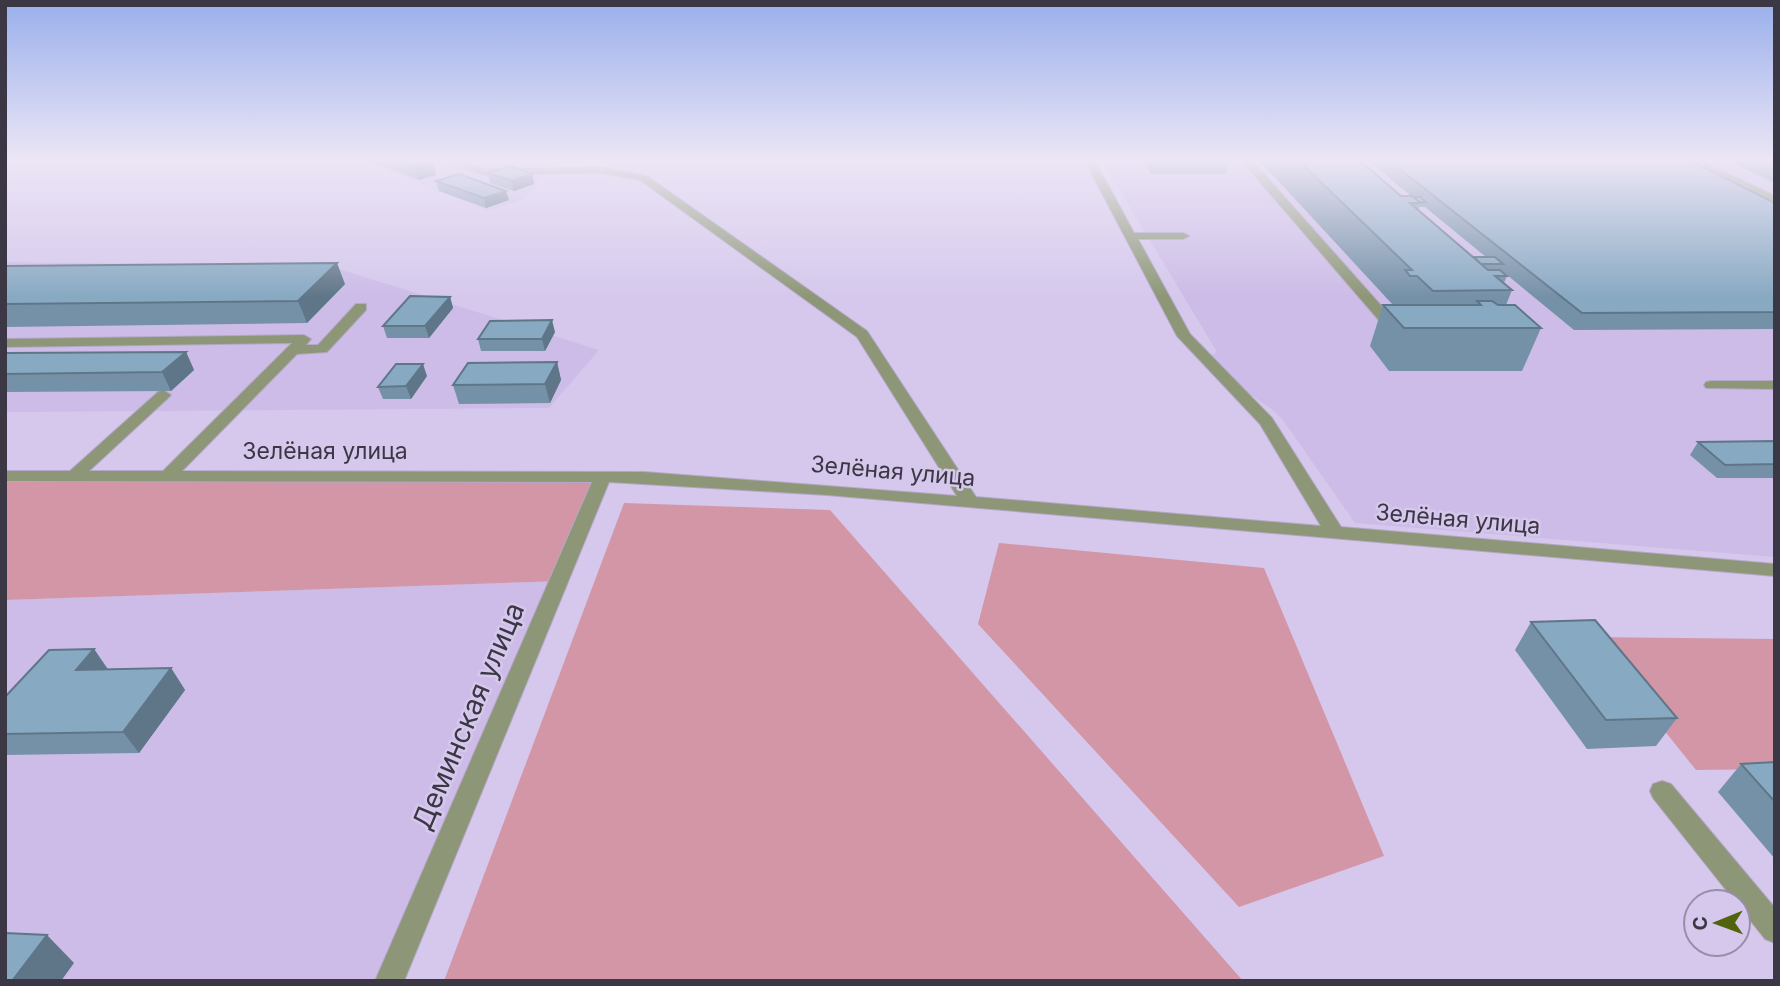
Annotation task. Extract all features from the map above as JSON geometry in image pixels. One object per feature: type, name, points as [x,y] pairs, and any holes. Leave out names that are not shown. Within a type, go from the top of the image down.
[{"type":"street","points":[[681,205],[862,334],[970,502]]},
{"type":"street","points":[[1114,205],[1184,336],[1266,421],[1335,533]]},
{"type":"street","points":[[1284,205],[1388,322]]},
{"type":"street","points":[[1131,236],[1183,236]]},
{"type":"street","points":[[293,350],[322,349],[361,307]]},
{"type":"street","points":[[5,343],[304,339],[169,475]]},
{"type":"street","points":[[1710,385],[1775,385]]},
{"type":"street","points":[[74,476],[163,395]]},
{"type":"street","name":"Зелёная улица","points":[[5,476],[603,476],[723,482],[1775,570]]},
{"type":"street","name":"Деминская улица","points":[[388,981],[603,476]]},
{"type":"street","points":[[1661,791],[1775,930]]},
{"type":"shaded area","points":[[473,205],[506,205],[488,211]]},
{"type":"shaded area","points":[[1129,205],[1775,205],[1775,557],[1355,523],[1283,420],[1245,391],[1212,355],[1217,352]]},
{"type":"shaded area","points":[[5,262],[329,266],[599,350],[549,408],[5,412]]},
{"type":"shaded area","points":[[5,476],[603,476],[560,581],[5,600]]},
{"type":"shaded area","points":[[624,503],[830,510],[1243,981],[444,981]]},
{"type":"shaded area","points":[[999,543],[1264,568],[1384,856],[1239,907],[978,624]]},
{"type":"shaded area","points":[[560,581],[390,981],[5,981],[5,600]]},
{"type":"shaded area","points":[[1589,637],[1775,639],[1775,769],[1696,770]]},
{"type":"building","points":[[1345,205],[1412,205],[1488,270],[1500,270],[1507,276],[1495,276],[1512,290],[1433,291],[1417,276],[1410,276],[1405,270],[1412,270]]},
{"type":"building","points":[[1445,205],[1775,205],[1775,312],[1582,313]]},
{"type":"building","points":[[1474,257],[1495,257],[1503,264],[1481,264]]},
{"type":"building","points":[[337,263],[298,301],[5,304],[5,266]]},
{"type":"building","points":[[410,296],[450,297],[425,326],[383,326]]},
{"type":"building","points":[[1477,301],[1515,305],[1541,328],[1404,328],[1383,305],[1481,305]]},
{"type":"building","points":[[552,320],[542,339],[478,339],[490,321]]},
{"type":"building","points":[[186,352],[162,372],[5,374],[5,353]]},
{"type":"building","points":[[557,362],[545,384],[453,385],[468,363]]},
{"type":"building","points":[[396,364],[423,364],[406,386],[378,387]]},
{"type":"building","points":[[1775,441],[1775,464],[1725,465],[1698,442]]},
{"type":"building","points":[[1595,620],[1677,718],[1606,720],[1531,622]]},
{"type":"building","points":[[94,649],[76,670],[171,668],[123,732],[5,734],[5,697],[49,650]]},
{"type":"building","points":[[1775,762],[1775,802],[1741,764]]},
{"type":"building","points":[[5,933],[47,935],[12,981],[5,981]]}]
